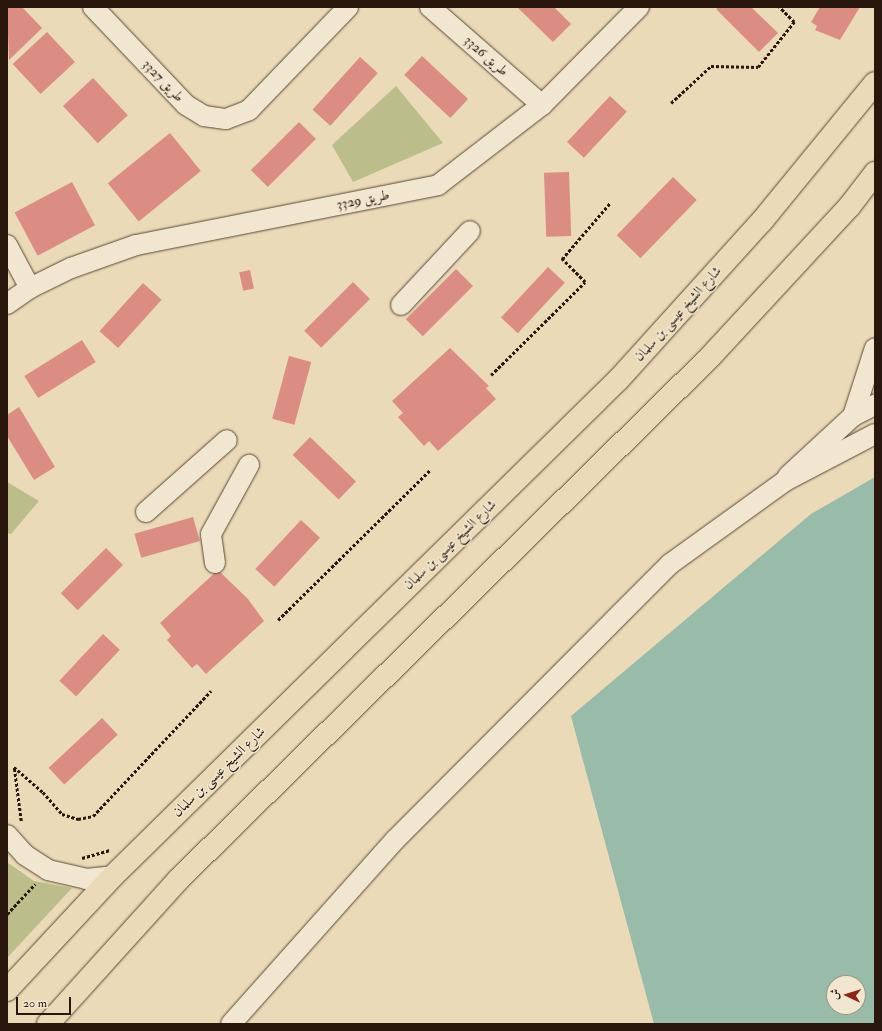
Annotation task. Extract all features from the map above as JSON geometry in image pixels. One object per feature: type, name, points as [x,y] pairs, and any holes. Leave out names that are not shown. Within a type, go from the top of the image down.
[{"type":"highway","name":"شارع الشيخ عيسى بن سلمان","points":[[7,990],[113,876],[620,379],[768,215],[875,82]]},
{"type":"highway","points":[[48,1024],[178,880],[710,357],[849,207],[875,173]]},
{"type":"street","name":"طريق 3327","points":[[93,7],[195,112],[226,119],[249,110],[348,7]]},
{"type":"street","name":"طريق 3326","points":[[430,7],[542,105]]},
{"type":"street","name":"طريق 3329","points":[[7,304],[30,288],[100,255],[136,245],[438,185],[542,105],[639,7]]},
{"type":"street","points":[[849,207],[875,186]]},
{"type":"street","points":[[401,305],[470,231]]},
{"type":"street","points":[[7,245],[30,288]]},
{"type":"street","points":[[853,416],[875,348]]},
{"type":"street","points":[[784,481],[806,457],[853,416],[875,405]]},
{"type":"street","points":[[230,1024],[395,840],[670,564],[784,481],[875,434]]},
{"type":"street","points":[[146,512],[227,440]]},
{"type":"street","points":[[215,563],[211,534],[249,465]]},
{"type":"street","points":[[15,831],[25,855],[48,870],[86,879],[113,876]]},
{"type":"path","points":[[671,103],[711,66],[758,67],[794,22],[779,7]]},
{"type":"path","points":[[492,375],[585,282],[562,259],[610,203]]},
{"type":"path","points":[[278,620],[430,470]]},
{"type":"path","points":[[15,831],[17,808],[14,768],[44,792],[62,814],[78,819],[92,816],[211,691]]},
{"type":"path","points":[[7,914],[48,870]]},
{"type":"green space","points":[[396,86],[443,143],[353,182],[332,145]]},
{"type":"green space","points":[[7,482],[39,501],[11,534],[7,533]]},
{"type":"green space","points":[[7,862],[34,881],[72,888],[7,958]]},
{"type":"shaded area","points":[[875,477],[875,1024],[654,1024],[571,716],[811,514]]},
{"type":"building","points":[[7,7],[22,7],[42,28],[9,60]]},
{"type":"building","points":[[517,7],[554,7],[571,24],[553,42]]},
{"type":"building","points":[[719,7],[751,7],[778,33],[759,52],[716,9]]},
{"type":"building","points":[[820,7],[860,7],[840,40],[815,30],[817,26],[811,22]]},
{"type":"building","points":[[47,32],[75,62],[41,94],[13,64]]},
{"type":"building","points":[[422,56],[468,99],[450,118],[404,75]]},
{"type":"building","points":[[360,57],[378,73],[330,126],[312,110]]},
{"type":"building","points":[[93,78],[128,115],[98,143],[63,106]]},
{"type":"building","points":[[610,96],[627,112],[584,158],[567,142]]},
{"type":"building","points":[[299,122],[316,139],[268,187],[251,170]]},
{"type":"building","points":[[170,133],[201,171],[139,221],[108,183]]},
{"type":"building","points":[[569,172],[571,236],[546,237],[544,173]]},
{"type":"building","points":[[673,177],[697,200],[640,258],[617,235]]},
{"type":"building","points":[[72,182],[95,225],[38,256],[15,213]]},
{"type":"building","points":[[548,267],[565,283],[518,333],[501,317]]},
{"type":"building","points":[[456,269],[473,286],[423,336],[406,319]]},
{"type":"building","points":[[250,270],[254,289],[243,291],[239,272]]},
{"type":"building","points":[[353,282],[370,299],[321,348],[304,331]]},
{"type":"building","points":[[143,283],[162,300],[118,348],[100,331]]},
{"type":"building","points":[[82,340],[96,362],[38,398],[24,376]]},
{"type":"building","points":[[450,348],[489,386],[486,388],[496,399],[438,451],[429,441],[424,446],[398,417],[403,413],[392,401]]},
{"type":"building","points":[[289,356],[311,362],[294,425],[272,419]]},
{"type":"building","points":[[19,407],[55,467],[34,480],[7,436],[7,415]]},
{"type":"building","points":[[310,437],[356,481],[339,499],[293,455]]},
{"type":"building","points":[[193,517],[200,541],[141,558],[134,534]]},
{"type":"building","points":[[301,520],[320,538],[274,587],[255,569]]},
{"type":"building","points":[[106,548],[123,565],[78,610],[61,593]]},
{"type":"building","points":[[218,570],[248,599],[264,621],[206,674],[197,664],[192,668],[167,640],[171,636],[160,623]]},
{"type":"building","points":[[103,634],[120,650],[76,696],[59,681]]},
{"type":"building","points":[[102,718],[118,735],[64,785],[49,768]]}]
